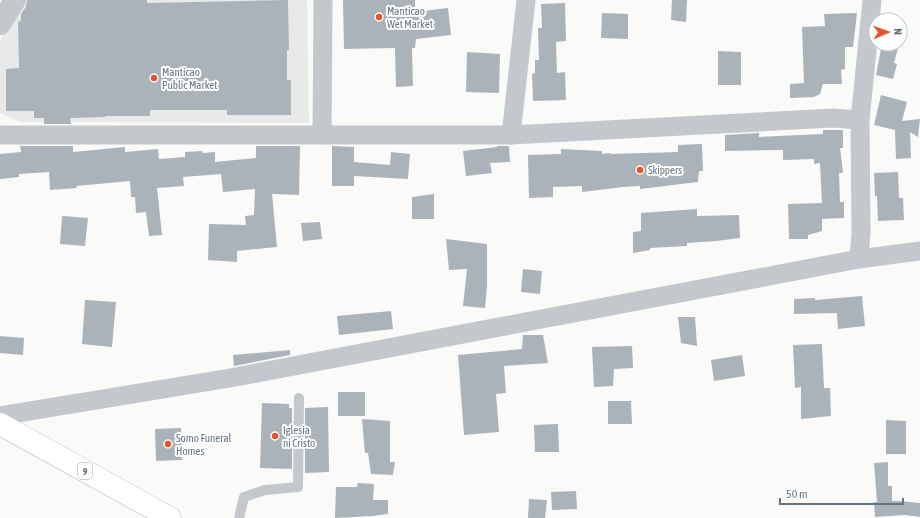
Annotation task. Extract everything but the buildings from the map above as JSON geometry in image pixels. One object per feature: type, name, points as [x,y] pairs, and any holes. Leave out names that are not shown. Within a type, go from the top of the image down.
[{"type":"highway","name":"9","points":[[0,424],[170,518]]},
{"type":"street","points":[[0,24],[15,0]]},
{"type":"street","points":[[322,135],[323,0]]},
{"type":"street","points":[[511,135],[526,0]]},
{"type":"street","points":[[859,259],[861,232],[860,120],[872,0]]},
{"type":"street","points":[[0,135],[511,135],[833,118],[860,120]]},
{"type":"street","points":[[0,416],[230,378],[859,259],[920,251]]},
{"type":"lane","points":[[239,518],[244,497],[265,490],[298,486],[299,398]]},
{"type":"shaded area","name":"Manticao Public Market","points":[[22,0],[307,0],[309,123],[20,122],[0,113],[0,42]]},
{"type":"place","name":"Manticao Wet Market","points":[[379,17]]},
{"type":"place","name":"Manticao Public Market","points":[[154,78]]},
{"type":"place","name":"Skippers","points":[[640,170]]},
{"type":"place","name":"Iglesia ni Cristo","points":[[275,436]]},
{"type":"place","name":"Somo Funeral Homes","points":[[168,444]]}]
